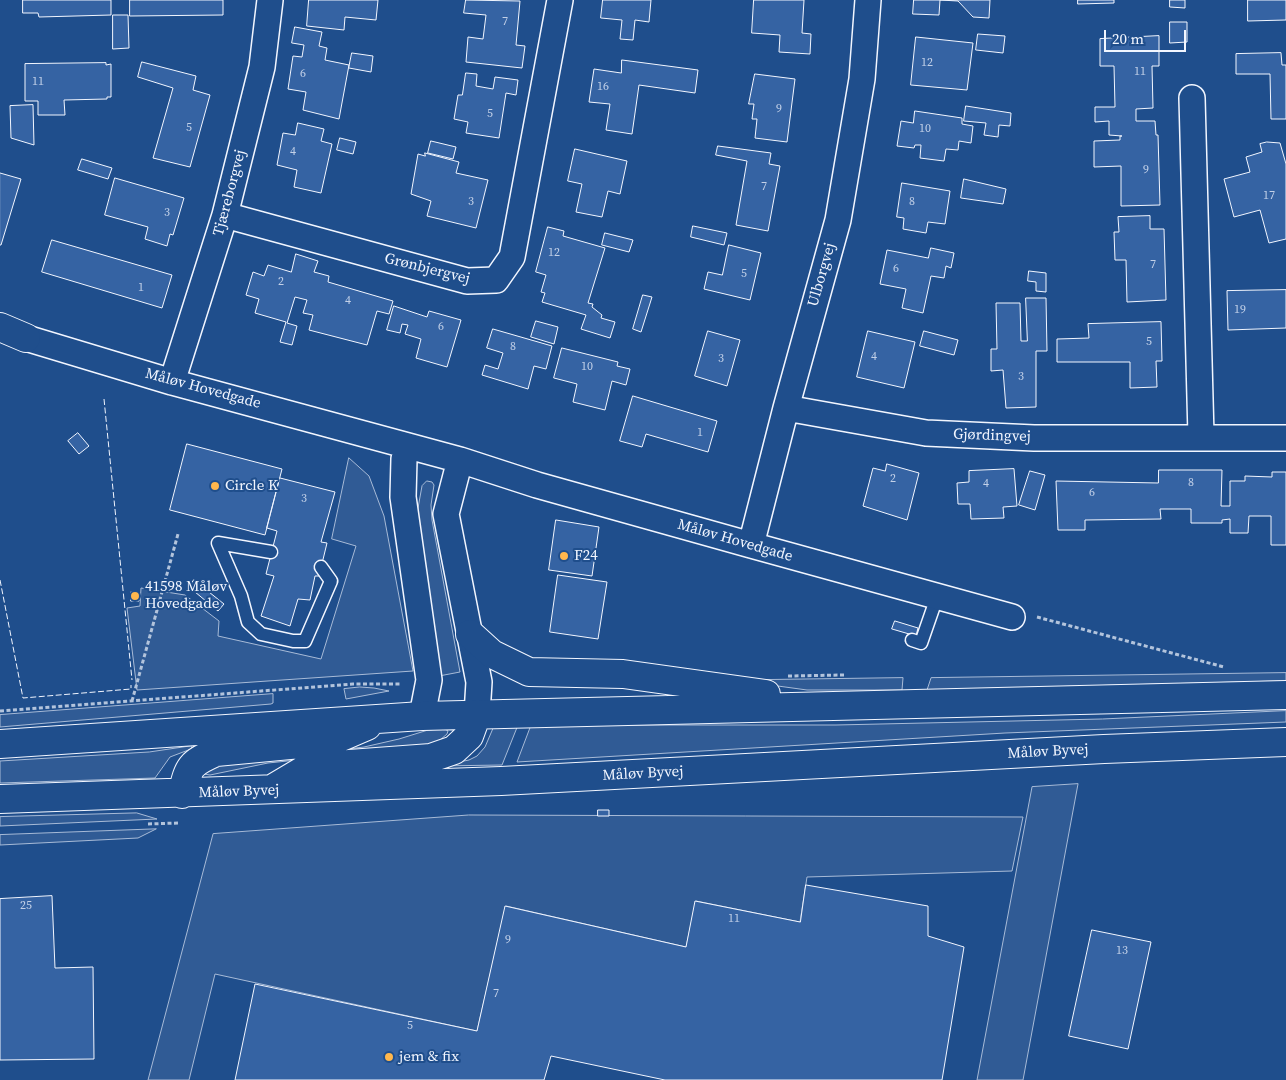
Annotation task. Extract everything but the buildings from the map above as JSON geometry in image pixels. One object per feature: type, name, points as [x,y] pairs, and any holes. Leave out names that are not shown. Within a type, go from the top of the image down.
[{"type":"main road","name":"Måløv Hovedgade","points":[[0,327],[26,338]]},
{"type":"main road","points":[[470,634],[492,654],[529,672],[623,674],[842,705]]},
{"type":"main road","points":[[0,744],[422,716],[1286,695]]},
{"type":"main road","points":[[269,791],[309,767],[431,758],[454,750],[469,736],[477,714]]},
{"type":"main road","points":[[182,794],[188,769],[199,759],[216,752],[332,741],[385,718]]},
{"type":"main road","name":"Måløv Byvej","points":[[0,799],[269,791],[1286,742]]},
{"type":"street","name":"Tjæreborgvej","points":[[172,382],[225,215],[262,67],[270,0]]},
{"type":"street","name":"Grønbjergvej","points":[[225,215],[467,281],[496,280],[512,257],[560,0]]},
{"type":"street","name":"Ulborgvej","points":[[751,545],[786,408],[838,220],[862,79],[868,0]]},
{"type":"street","points":[[1192,98],[1201,436]]},
{"type":"street","name":"Måløv Hovedgade","points":[[26,338],[172,382],[460,460],[537,485],[1012,617]]},
{"type":"street","name":"Gjørdingvej","points":[[786,408],[926,433],[1034,438],[1201,436],[1286,438]]},
{"type":"street","points":[[408,446],[404,459],[403,497],[429,680],[422,716]]},
{"type":"street","points":[[460,460],[446,514],[479,682],[477,714]]},
{"type":"lane","points":[[271,552],[218,543],[241,596],[248,622],[261,634],[293,641],[305,641],[331,581],[321,567]]},
{"type":"lane","points":[[912,640],[921,643],[937,596]]},
{"type":"path","points":[[132,701],[178,534]]},
{"type":"path","points":[[1012,617],[1029,614],[1224,667]]},
{"type":"shaded area","points":[[349,458],[369,476],[384,516],[413,671],[137,690],[127,608],[140,606],[141,588],[185,595],[219,621],[218,636],[321,659],[356,546],[332,539]]},
{"type":"shaded area","points":[[427,481],[432,482],[434,485],[431,505],[432,520],[460,672],[439,676],[416,519],[422,486]]},
{"type":"shaded area","points":[[1286,673],[1286,681],[927,690],[931,678]]},
{"type":"shaded area","points":[[903,678],[902,690],[807,690],[756,683],[758,680]]},
{"type":"shaded area","points":[[360,687],[389,691],[346,699],[344,689]]},
{"type":"shaded area","points":[[273,694],[273,703],[271,704],[0,727],[0,715]]},
{"type":"shaded area","points":[[1286,711],[1286,722],[1005,733],[517,762],[531,725],[836,725],[1102,719]]},
{"type":"shaded area","points":[[518,725],[502,765],[438,766],[469,760],[477,756],[485,747],[494,726]]},
{"type":"shaded area","points":[[445,729],[448,731],[447,734],[433,746],[268,763],[210,775],[204,774],[208,766],[364,747],[428,730]]},
{"type":"shaded area","points":[[192,746],[191,749],[170,757],[155,778],[0,783],[0,761],[149,752]]},
{"type":"shaded area","points":[[1078,784],[1023,1080],[977,1080],[1032,787]]},
{"type":"shaded area","points":[[137,813],[157,819],[0,826],[0,817]]},
{"type":"shaded area","points":[[469,815],[1023,817],[1012,871],[807,877],[800,922],[696,901],[686,947],[506,906],[477,1031],[215,974],[189,1080],[148,1080],[213,834]]},
{"type":"shaded area","points":[[156,829],[138,838],[0,845],[0,835]]},
{"type":"fence","points":[[104,399],[132,680]]},
{"type":"fence","points":[[0,580],[23,698],[131,689],[131,685]]},
{"type":"place","name":"Circle K","points":[[215,486]]},
{"type":"place","name":"F24","points":[[564,556]]},
{"type":"place","name":"41598 Måløv Hovedgade","points":[[135,596]]},
{"type":"place","name":"jem & fix","points":[[389,1057]]}]
